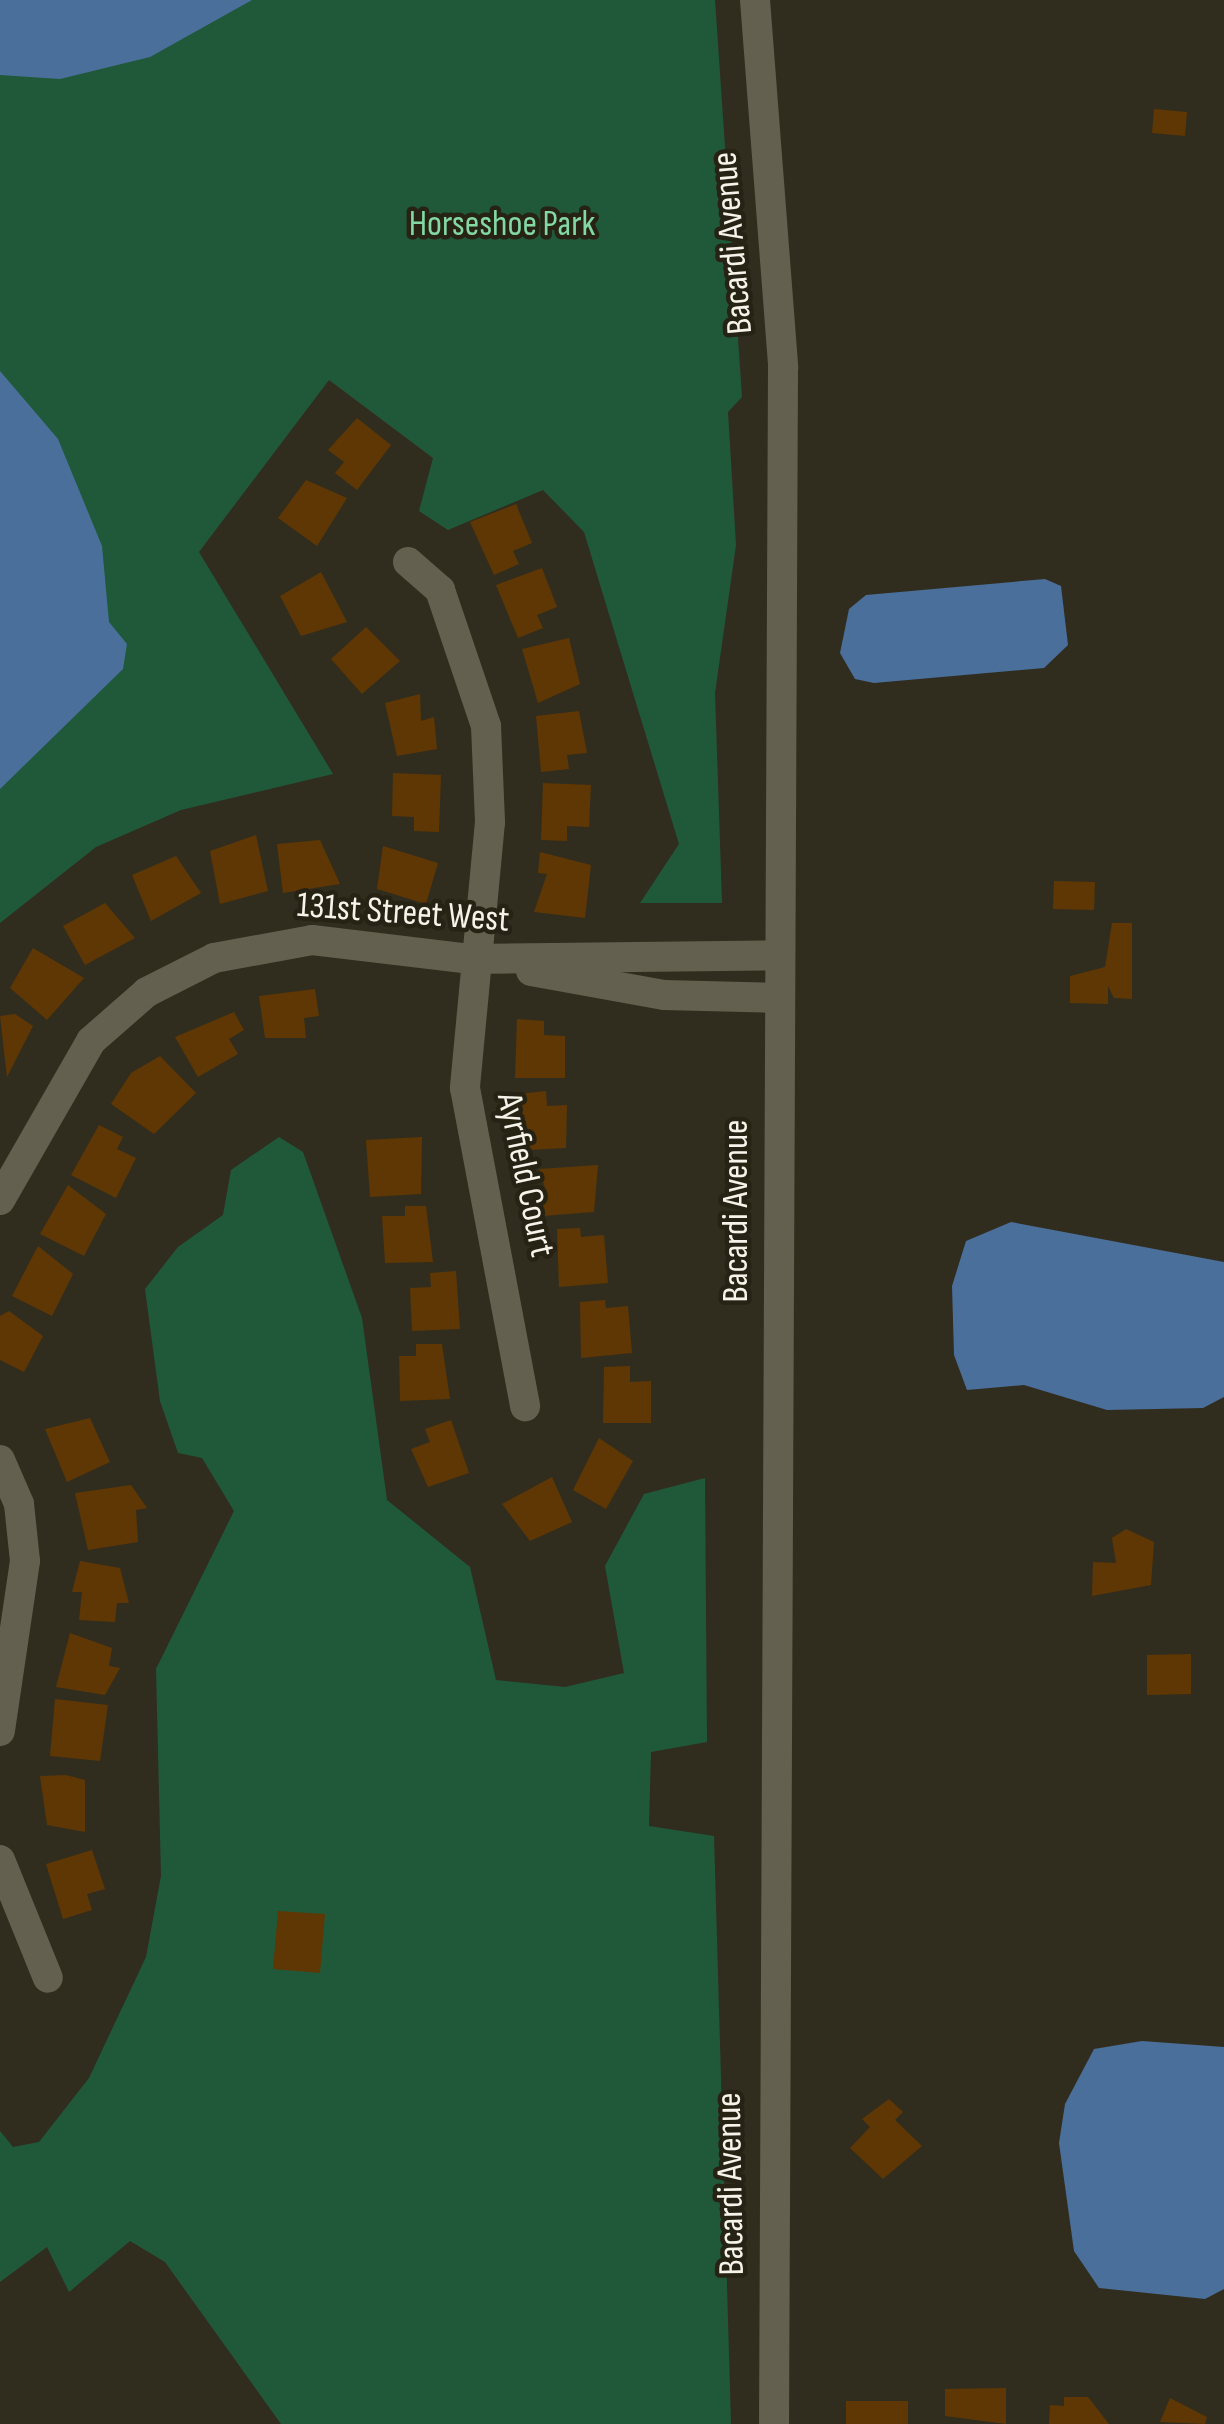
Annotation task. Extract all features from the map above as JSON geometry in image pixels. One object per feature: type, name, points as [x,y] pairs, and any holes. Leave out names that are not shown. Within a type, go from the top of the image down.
[{"type":"street","name":"Bacardi Avenue","points":[[755,0],[783,368],[774,2424]]},
{"type":"street","name":"Ayrfield Court","points":[[408,562],[440,590],[486,726],[490,822],[472,959],[469,1123],[512,1298],[525,1406]]},
{"type":"street","name":"131st Street West","points":[[0,1200],[76,1061],[169,979],[287,942],[472,959],[778,955]]},
{"type":"street","points":[[472,959],[664,995],[778,998]]},
{"type":"street","points":[[0,1460],[19,1504],[25,1561],[0,1731]]},
{"type":"street","points":[[0,1860],[48,1978]]},
{"type":"green space","name":"Horseshoe Park","points":[[0,0],[715,0],[742,397],[728,412],[736,545],[715,693],[722,903],[640,903],[679,844],[584,532],[543,490],[448,530],[419,511],[433,458],[329,380],[199,552],[333,774],[181,810],[96,847],[0,923]]},
{"type":"green space","points":[[279,1137],[303,1152],[362,1318],[387,1500],[470,1567],[496,1680],[565,1687],[624,1673],[605,1566],[644,1494],[705,1478],[707,1742],[651,1752],[649,1826],[714,1836],[731,2424],[281,2424],[165,2262],[130,2241],[69,2292],[47,2247],[0,2282],[0,2131],[13,2147],[39,2142],[89,2078],[146,1957],[161,1876],[156,1669],[234,1511],[202,1458],[178,1453],[160,1401],[145,1289],[178,1247],[223,1215],[231,1170]]},
{"type":"water","points":[[0,0],[252,0],[150,57],[60,79],[0,75]]},
{"type":"water","points":[[0,371],[58,439],[102,546],[109,622],[127,644],[123,669],[0,789]]},
{"type":"water","points":[[1045,579],[1061,586],[1068,645],[1044,668],[874,683],[855,679],[840,653],[849,609],[866,595]]},
{"type":"water","points":[[1011,1222],[1224,1262],[1224,1397],[1203,1408],[1107,1410],[1024,1385],[967,1390],[954,1355],[952,1286],[966,1241]]},
{"type":"water","points":[[1142,2041],[1224,2047],[1224,2289],[1205,2299],[1099,2288],[1074,2251],[1059,2143],[1065,2104],[1094,2049]]},
{"type":"building","points":[[1154,109],[1187,112],[1185,136],[1152,133]]},
{"type":"building","points":[[357,418],[391,445],[357,490],[335,473],[344,462],[328,450]]},
{"type":"building","points":[[306,480],[347,498],[317,546],[278,518]]},
{"type":"building","points":[[516,504],[532,543],[513,551],[519,564],[494,575],[470,522]]},
{"type":"building","points":[[542,568],[557,607],[537,615],[543,628],[518,638],[496,585]]},
{"type":"building","points":[[321,572],[347,622],[301,636],[280,596]]},
{"type":"building","points":[[366,627],[400,661],[362,694],[331,659]]},
{"type":"building","points":[[569,638],[580,684],[538,703],[522,649]]},
{"type":"building","points":[[420,694],[421,721],[434,717],[437,749],[397,756],[385,703]]},
{"type":"building","points":[[579,711],[587,753],[567,755],[569,769],[541,772],[536,716]]},
{"type":"building","points":[[393,773],[441,775],[439,832],[414,831],[414,817],[392,816]]},
{"type":"building","points":[[543,783],[591,785],[589,827],[567,826],[567,841],[541,840]]},
{"type":"building","points":[[256,835],[268,891],[220,904],[210,851]]},
{"type":"building","points":[[320,840],[340,884],[283,893],[277,844]]},
{"type":"building","points":[[383,846],[438,863],[426,904],[377,889]]},
{"type":"building","points":[[540,852],[591,865],[585,918],[534,912],[547,874],[538,873]]},
{"type":"building","points":[[176,856],[201,893],[151,921],[132,875]]},
{"type":"building","points":[[1054,881],[1095,882],[1094,910],[1053,909]]},
{"type":"building","points":[[105,903],[135,938],[85,965],[63,926]]},
{"type":"building","points":[[1112,923],[1132,923],[1132,999],[1114,998],[1108,986],[1108,1004],[1070,1003],[1070,976],[1105,967]]},
{"type":"building","points":[[33,948],[84,978],[47,1020],[10,988]]},
{"type":"building","points":[[315,989],[319,1016],[304,1018],[306,1038],[265,1038],[259,996]]},
{"type":"building","points":[[234,1012],[244,1030],[229,1039],[238,1054],[198,1077],[175,1037]]},
{"type":"building","points":[[15,1014],[33,1026],[7,1077],[0,1016]]},
{"type":"building","points":[[517,1019],[544,1021],[544,1035],[565,1036],[565,1078],[515,1078]]},
{"type":"building","points":[[160,1056],[196,1093],[154,1134],[111,1104],[131,1073]]},
{"type":"building","points":[[546,1091],[547,1106],[567,1105],[566,1148],[528,1150],[518,1094]]},
{"type":"building","points":[[99,1125],[123,1137],[117,1149],[136,1158],[116,1198],[71,1175]]},
{"type":"building","points":[[422,1137],[421,1194],[370,1197],[366,1140]]},
{"type":"building","points":[[598,1165],[594,1212],[542,1216],[540,1198],[548,1197],[539,1169]]},
{"type":"building","points":[[68,1185],[106,1214],[84,1256],[40,1234]]},
{"type":"building","points":[[405,1206],[426,1206],[433,1262],[385,1263],[382,1216],[405,1216]]},
{"type":"building","points":[[580,1228],[581,1237],[604,1235],[608,1283],[559,1287],[557,1229]]},
{"type":"building","points":[[38,1246],[73,1274],[52,1316],[12,1296]]},
{"type":"building","points":[[456,1271],[460,1329],[412,1331],[410,1288],[431,1287],[430,1273]]},
{"type":"building","points":[[605,1300],[606,1308],[628,1306],[632,1353],[581,1358],[580,1302]]},
{"type":"building","points":[[9,1311],[43,1336],[24,1372],[0,1360],[0,1316]]},
{"type":"building","points":[[416,1344],[442,1344],[450,1399],[400,1401],[399,1356],[416,1356]]},
{"type":"building","points":[[630,1366],[630,1382],[651,1381],[651,1423],[603,1423],[604,1367]]},
{"type":"building","points":[[90,1418],[110,1462],[67,1482],[45,1429]]},
{"type":"building","points":[[451,1420],[469,1473],[428,1487],[411,1449],[430,1442],[425,1429]]},
{"type":"building","points":[[599,1438],[633,1461],[606,1509],[573,1490]]},
{"type":"building","points":[[552,1477],[572,1522],[530,1541],[502,1504]]},
{"type":"building","points":[[131,1485],[147,1508],[136,1510],[138,1542],[88,1550],[75,1493]]},
{"type":"building","points":[[1126,1529],[1154,1542],[1151,1585],[1092,1596],[1093,1562],[1116,1563],[1112,1538]]},
{"type":"building","points":[[80,1561],[120,1568],[129,1603],[117,1603],[115,1622],[79,1620],[82,1592],[72,1592]]},
{"type":"building","points":[[70,1633],[112,1648],[109,1666],[120,1668],[105,1695],[56,1687]]},
{"type":"building","points":[[1191,1654],[1191,1694],[1147,1695],[1147,1655]]},
{"type":"building","points":[[55,1699],[108,1705],[100,1761],[50,1756]]},
{"type":"building","points":[[40,1776],[85,1780],[85,1832],[47,1825]]},
{"type":"building","points":[[92,1850],[105,1889],[87,1894],[92,1910],[63,1919],[46,1864]]},
{"type":"building","points":[[278,1911],[325,1914],[320,1973],[273,1969]]},
{"type":"building","points":[[889,2099],[903,2112],[895,2120],[922,2146],[883,2179],[850,2148],[870,2127],[862,2119]]},
{"type":"building","points":[[1006,2388],[1006,2424],[945,2416],[945,2389]]},
{"type":"building","points":[[1064,2397],[1088,2397],[1109,2424],[1049,2424],[1050,2405],[1064,2406]]},
{"type":"building","points":[[1170,2398],[1207,2417],[1205,2424],[1160,2422]]},
{"type":"building","points":[[846,2401],[908,2401],[908,2424],[846,2424]]}]
